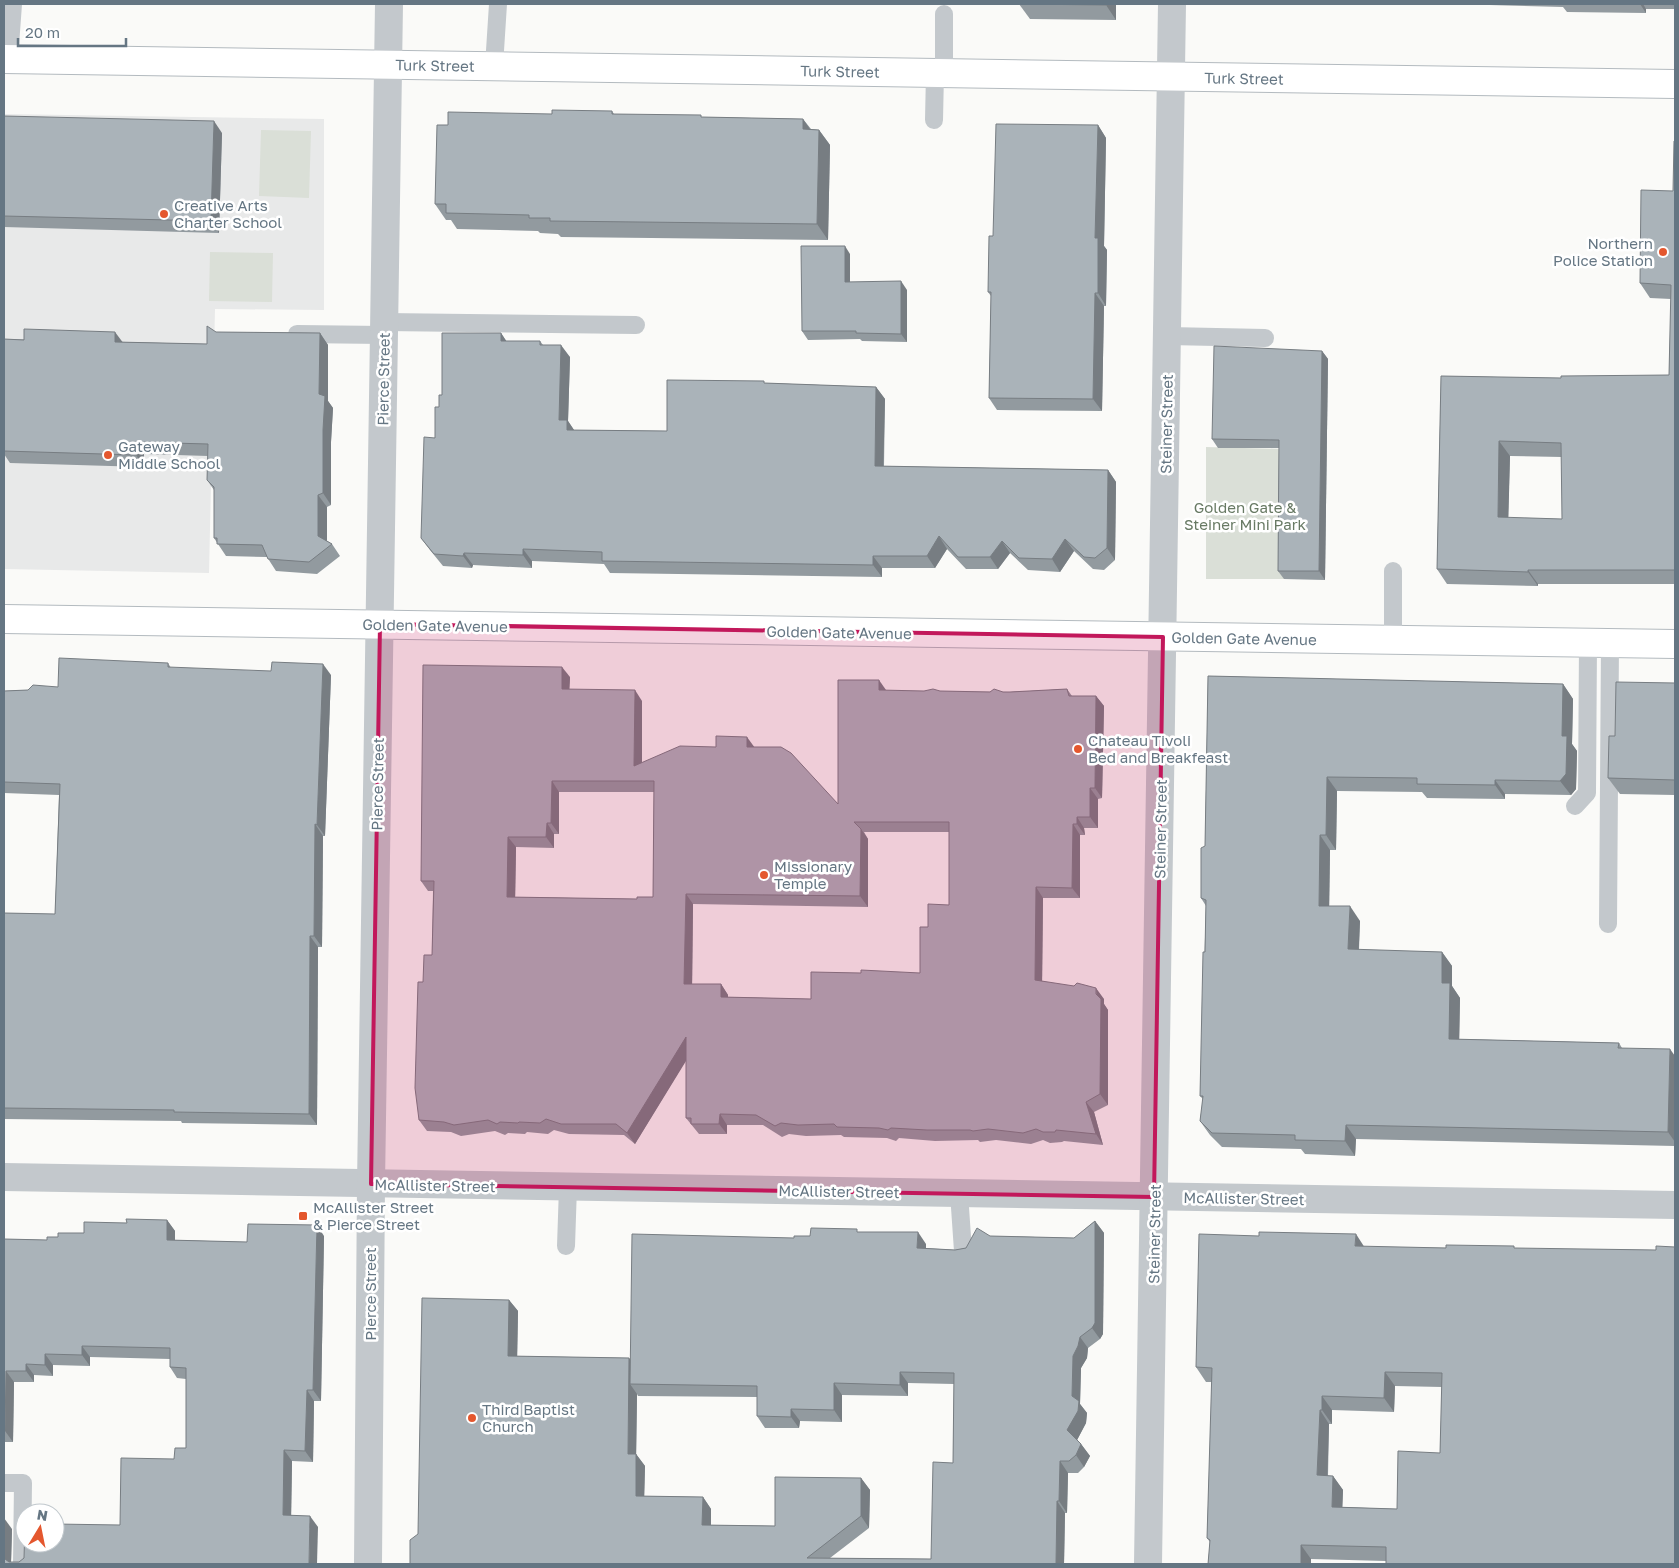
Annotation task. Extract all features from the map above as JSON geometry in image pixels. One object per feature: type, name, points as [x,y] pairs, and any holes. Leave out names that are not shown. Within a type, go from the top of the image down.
[{"type":"main road","name":"Turk Street","points":[[7,59],[1675,84]]},
{"type":"main road","name":"Golden Gate Avenue","points":[[4,618],[1675,644]]},
{"type":"street","name":"Pierce Street","points":[[368,1564],[371,1184],[389,4]]},
{"type":"street","name":"Steiner Street","points":[[1148,1564],[1172,4]]},
{"type":"street","name":"McAllister Street","points":[[4,1177],[1675,1205]]},
{"type":"lane","points":[[7,59],[13,4]]},
{"type":"lane","points":[[494,66],[498,4]]},
{"type":"lane","points":[[934,120],[944,14]]},
{"type":"lane","points":[[281,334],[384,329],[636,324]]},
{"type":"lane","points":[[1168,336],[1265,338]]},
{"type":"lane","points":[[1393,640],[1394,571]]},
{"type":"lane","points":[[1599,643],[1581,800],[1609,793]]},
{"type":"lane","points":[[1599,643],[1609,793],[1608,924]]},
{"type":"lane","points":[[566,1246],[568,1186]]},
{"type":"lane","points":[[959,1194],[963,1251]]},
{"type":"lane","points":[[4,1483],[23,1483],[22,1564]]},
{"type":"highlighted area","points":[[380,624],[1163,637],[1154,1197],[371,1184]]},
{"type":"shaded area","points":[[4,114],[324,119],[324,310],[215,309],[209,573],[4,569]]},
{"type":"green space","points":[[261,130],[311,131],[309,198],[259,196]]},
{"type":"green space","points":[[210,252],[273,253],[272,302],[209,301]]},
{"type":"green space","name":"Golden Gate & Steiner Mini Park","points":[[1206,447],[1285,449],[1284,579],[1206,579]]},
{"type":"building","points":[[1019,4],[1106,4],[1106,5]]},
{"type":"building","points":[[552,110],[612,111],[612,114],[803,119],[803,129],[819,130],[817,224],[550,221],[550,218],[529,218],[529,215],[446,213],[446,204],[435,204],[437,125],[448,125],[448,112],[552,114]]},
{"type":"building","points":[[4,116],[214,121],[211,221],[4,216]]},
{"type":"building","points":[[996,124],[1098,125],[1095,238],[1098,238],[1098,293],[1095,293],[1093,399],[989,398],[991,292],[988,292],[989,236],[993,236]]},
{"type":"building","points":[[1675,141],[1675,570],[1528,570],[1528,572],[1437,569],[1441,376],[1561,378],[1561,376],[1669,375],[1671,285],[1640,283],[1641,190],[1673,191]],"holes":[[[1499,441],[1561,443],[1562,519],[1498,517]]]},
{"type":"building","points":[[801,246],[845,246],[845,282],[901,281],[901,334],[856,333],[856,331],[802,331]]},
{"type":"building","points":[[207,326],[216,332],[320,333],[319,394],[325,396],[323,493],[318,495],[318,536],[332,544],[309,562],[268,559],[262,545],[217,544],[217,538],[214,538],[214,487],[207,480],[208,444],[136,442],[136,455],[4,451],[4,339],[24,340],[24,329],[115,332],[115,342],[207,344]]},
{"type":"building","points":[[442,333],[501,333],[501,341],[540,341],[540,345],[561,345],[559,420],[567,420],[567,430],[667,431],[667,380],[764,381],[764,383],[876,387],[875,466],[1108,470],[1107,548],[1095,558],[1084,557],[1065,539],[1052,559],[1019,558],[1002,541],[990,557],[958,557],[939,536],[927,556],[873,556],[873,565],[602,561],[602,552],[523,549],[523,555],[464,553],[463,556],[434,554],[421,538],[424,437],[435,438],[435,407],[439,407],[439,395],[442,395]]},
{"type":"building","points":[[1214,346],[1322,351],[1319,571],[1278,571],[1279,440],[1212,439]]},
{"type":"building","points":[[59,658],[168,663],[168,667],[271,671],[272,662],[323,664],[317,825],[315,824],[314,936],[310,936],[309,1114],[4,1108],[4,913],[55,914],[60,784],[4,782],[4,691],[28,690],[33,685],[58,687]]},
{"type":"building","points":[[423,665],[562,667],[562,689],[635,690],[634,766],[680,746],[716,747],[716,736],[747,737],[747,747],[781,747],[791,753],[838,804],[838,680],[879,680],[879,690],[924,691],[933,689],[940,691],[990,692],[994,689],[1010,692],[1067,689],[1069,696],[1096,696],[1095,788],[1090,788],[1090,817],[1077,817],[1077,824],[1073,824],[1072,888],[1036,887],[1035,980],[1074,986],[1077,983],[1096,988],[1096,994],[1101,999],[1100,1094],[1086,1102],[1096,1134],[1056,1130],[1055,1132],[1043,1132],[1036,1129],[1023,1133],[988,1129],[973,1131],[891,1128],[888,1130],[837,1127],[834,1124],[798,1125],[781,1123],[775,1126],[756,1115],[720,1114],[719,1124],[691,1124],[691,1118],[686,1118],[686,1037],[627,1133],[616,1124],[561,1124],[546,1119],[540,1123],[500,1122],[497,1124],[488,1120],[454,1125],[444,1122],[419,1120],[415,1088],[418,982],[423,982],[424,955],[432,955],[434,881],[421,881]],"holes":[[[552,781],[654,781],[653,897],[637,897],[637,899],[507,897],[508,837],[546,837],[547,823],[551,823]],[[854,822],[949,822],[949,905],[928,904],[928,927],[920,927],[920,973],[861,970],[861,973],[811,972],[811,999],[721,997],[721,984],[684,984],[686,894],[860,896],[861,829]]]},
{"type":"building","points":[[1208,676],[1563,684],[1562,736],[1567,736],[1566,774],[1560,781],[1495,780],[1495,785],[1417,784],[1417,778],[1327,777],[1326,835],[1320,835],[1319,906],[1350,906],[1348,949],[1442,952],[1442,983],[1450,983],[1449,1039],[1619,1043],[1618,1048],[1670,1049],[1668,1132],[1346,1125],[1345,1141],[1295,1140],[1295,1135],[1212,1133],[1200,1121],[1203,1096],[1200,1096],[1206,900],[1201,898],[1201,848],[1205,846]]},
{"type":"building","points":[[1616,682],[1675,683],[1675,780],[1608,778],[1609,736],[1615,736]]},
{"type":"building","points":[[126,1219],[167,1220],[167,1240],[247,1242],[248,1224],[317,1225],[313,1390],[307,1390],[305,1451],[284,1450],[283,1515],[310,1516],[309,1564],[4,1564],[4,1553],[5,1559],[9,1562],[19,1562],[24,1558],[24,1553],[65,1553],[65,1524],[120,1525],[121,1458],[174,1459],[175,1448],[186,1448],[186,1368],[170,1367],[170,1348],[82,1346],[82,1355],[45,1354],[45,1365],[26,1364],[26,1371],[6,1371],[4,1431],[4,1239],[47,1240],[47,1237],[58,1237],[58,1233],[84,1233],[84,1222],[127,1223]]},
{"type":"building","points":[[1095,1221],[1095,1323],[1092,1328],[1080,1337],[1073,1356],[1072,1396],[1079,1401],[1078,1411],[1067,1430],[1081,1444],[1076,1455],[1069,1461],[1060,1461],[1056,1564],[410,1564],[410,1540],[418,1534],[422,1298],[509,1300],[508,1356],[629,1358],[628,1454],[636,1454],[636,1496],[703,1497],[702,1525],[775,1526],[775,1477],[861,1478],[861,1516],[807,1558],[931,1559],[933,1462],[953,1463],[954,1373],[900,1372],[900,1385],[834,1383],[834,1410],[791,1409],[791,1417],[757,1416],[757,1386],[630,1384],[632,1234],[794,1238],[794,1236],[810,1236],[811,1228],[857,1229],[857,1232],[918,1232],[917,1248],[955,1250],[966,1248],[977,1228],[990,1236],[1074,1238]]},
{"type":"building","points":[[1259,1232],[1356,1234],[1355,1246],[1446,1248],[1446,1245],[1656,1250],[1656,1246],[1675,1247],[1675,1564],[1386,1564],[1386,1547],[1301,1545],[1301,1564],[1208,1564],[1210,1540],[1207,1538],[1212,1368],[1196,1367],[1199,1234],[1259,1236]],"holes":[[[1385,1372],[1442,1373],[1440,1453],[1398,1451],[1397,1509],[1332,1507],[1333,1476],[1317,1475],[1322,1396],[1384,1398]]]},
{"type":"place","name":"Creative Arts Charter School","points":[[164,214]]},
{"type":"place","name":"Northern Police Station","points":[[1663,252]]},
{"type":"place","name":"Gateway Middle School","points":[[108,455]]},
{"type":"place","name":"Chateau Tivoli Bed and Breakfeast","points":[[1078,749]]},
{"type":"place","name":"Missionary Temple","points":[[764,875]]},
{"type":"place","name":"McAllister Street & Pierce Street","points":[[303,1216]]},
{"type":"place","name":"Third Baptist Church","points":[[472,1418]]}]
